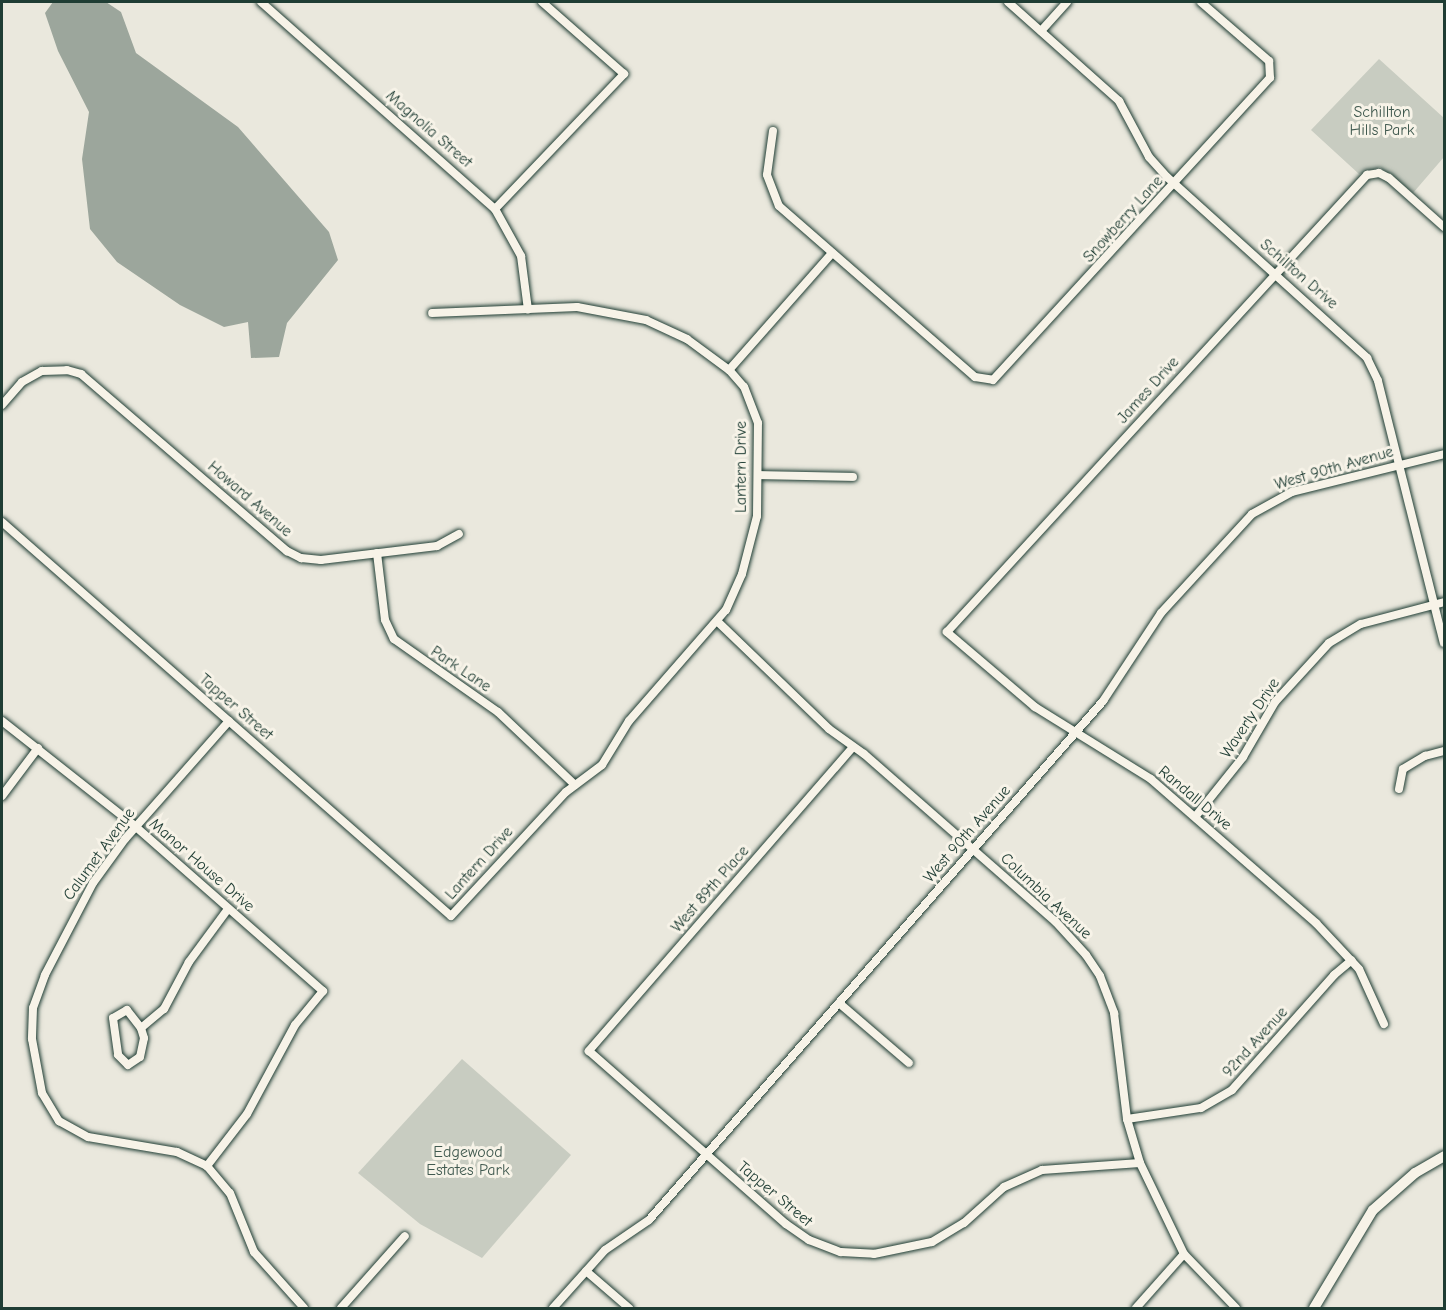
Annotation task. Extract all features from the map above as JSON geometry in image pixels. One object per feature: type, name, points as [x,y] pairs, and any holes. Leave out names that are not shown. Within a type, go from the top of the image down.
[{"type":"street","name":"Magnolia Street","points":[[261,2],[495,209],[520,256],[528,310]]},
{"type":"street","points":[[495,209],[624,74],[542,2]]},
{"type":"street","name":"Schillton Drive","points":[[1008,2],[1119,101],[1149,157],[1175,184],[1366,358],[1378,381],[1444,643]]},
{"type":"street","points":[[1041,31],[1068,2]]},
{"type":"street","name":"Snowberry Lane","points":[[832,253],[975,377],[988,382],[1001,375],[1268,83],[1272,70],[1269,61],[1202,2]]},
{"type":"street","points":[[729,370],[832,253],[784,211],[772,194],[767,169],[773,131]]},
{"type":"street","name":"James Drive","points":[[947,632],[1361,180],[1373,173],[1389,178],[1444,227]]},
{"type":"street","name":"Lantern Drive","points":[[432,313],[589,308],[646,320],[687,339],[729,370],[744,387],[757,416],[759,475],[757,516],[749,550],[735,592],[718,622],[629,720],[602,765],[575,785],[451,916]]},
{"type":"street","name":"Howard Avenue","points":[[2,405],[28,378],[51,369],[75,371],[87,378],[291,554],[317,561],[377,554],[436,546],[459,534]]},
{"type":"street","name":"West 90th Avenue","points":[[553,1308],[605,1251],[644,1226],[1074,735],[1117,684],[1161,613],[1252,514],[1292,492],[1444,454]]},
{"type":"street","points":[[759,475],[852,477]]},
{"type":"street","name":"Tapper Street","points":[[2,522],[451,916]]},
{"type":"street","name":"Park Lane","points":[[377,554],[385,620],[394,639],[498,712],[575,785]]},
{"type":"street","name":"Waverly Drive","points":[[1196,817],[1243,757],[1275,702],[1324,648],[1361,624],[1444,602]]},
{"type":"street","name":"Columbia Avenue","points":[[718,622],[853,747],[1064,929],[1097,970],[1117,1027],[1127,1119],[1140,1163],[1184,1254],[1236,1308]]},
{"type":"street","name":"Randall Drive","points":[[947,632],[1028,702],[1074,735],[1146,775],[1316,922],[1352,960],[1368,984],[1384,1024]]},
{"type":"street","name":"Manor House Drive","points":[[2,721],[136,827],[323,991],[290,1035],[251,1108],[207,1166]]},
{"type":"street","name":"Calumet Avenue","points":[[229,721],[136,827],[93,883],[45,975],[31,1023],[39,1082],[52,1112],[79,1134],[177,1152],[207,1166],[230,1193],[254,1252],[304,1308]]},
{"type":"street","name":"West 89th Place","points":[[589,1051],[853,747]]},
{"type":"street","points":[[2,796],[38,748]]},
{"type":"street","points":[[1399,789],[1402,769],[1425,756],[1444,751]]},
{"type":"street","points":[[141,1028],[164,1009],[189,962],[228,909]]},
{"type":"street","name":"92nd Avenue","points":[[1127,1119],[1201,1108],[1232,1090],[1334,975],[1352,960]]},
{"type":"street","points":[[839,1003],[909,1063]]},
{"type":"street","points":[[127,1010],[141,1028],[144,1038],[140,1057],[128,1065],[118,1055],[113,1018],[127,1010]]},
{"type":"street","name":"Tapper Street","points":[[589,1051],[802,1237],[827,1248],[856,1254],[908,1249],[939,1239],[1004,1187],[1042,1170],[1140,1163]]},
{"type":"street","points":[[1314,1308],[1373,1210],[1414,1173],[1444,1156]]},
{"type":"street","points":[[341,1308],[405,1236]]},
{"type":"street","points":[[1136,1308],[1184,1254]]},
{"type":"street","points":[[586,1271],[629,1308]]},
{"type":"green space","name":"Schillton Hills Park","points":[[1379,59],[1444,118],[1444,157],[1413,193],[1380,167],[1359,174],[1311,130]]},
{"type":"green space","name":"Edgewood Estates Park","points":[[462,1059],[571,1155],[482,1258],[420,1224],[358,1173]]},
{"type":"shaded area","points":[[53,2],[106,2],[121,12],[136,53],[238,127],[329,232],[338,260],[287,323],[279,357],[251,358],[248,322],[224,327],[180,305],[117,262],[90,229],[82,159],[89,112],[58,51],[45,13]]}]
